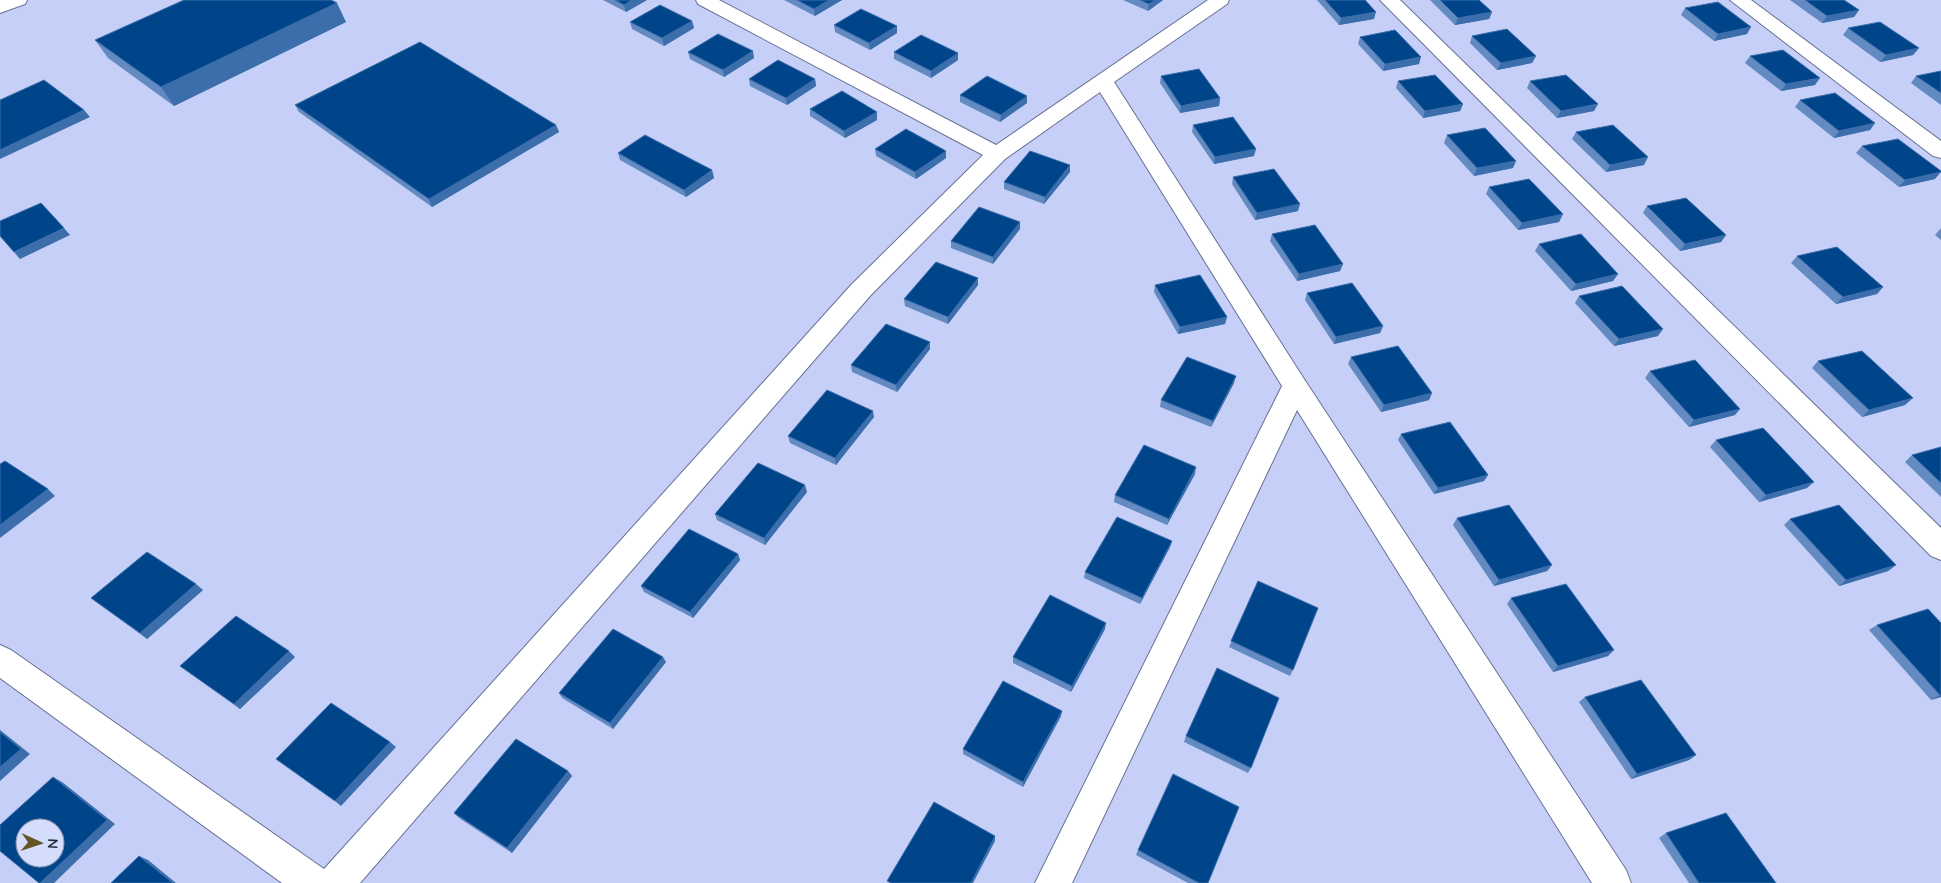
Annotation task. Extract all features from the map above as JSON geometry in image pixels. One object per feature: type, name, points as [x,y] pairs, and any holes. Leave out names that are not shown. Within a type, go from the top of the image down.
[{"type":"street","points":[[0,7],[18,0]]},
{"type":"street","points":[[705,0],[997,154]]},
{"type":"street","points":[[336,883],[861,290],[997,154],[1220,0]]},
{"type":"street","points":[[1389,0],[1941,547]]},
{"type":"street","points":[[1739,0],[1941,151]]},
{"type":"street","points":[[1103,80],[1295,386],[1613,883]]},
{"type":"street","points":[[1053,883],[1295,386]]},
{"type":"street","points":[[0,660],[312,883]]},
{"type":"building","points":[[184,0],[331,0],[337,3],[161,87],[95,40]]},
{"type":"building","points":[[615,0],[632,0],[624,5]]},
{"type":"building","points":[[797,0],[829,0],[814,9]]},
{"type":"building","points":[[1140,0],[1155,0],[1149,4]]},
{"type":"building","points":[[1325,0],[1365,0],[1376,12],[1341,18]]},
{"type":"building","points":[[1440,0],[1479,0],[1492,12],[1458,18]]},
{"type":"building","points":[[1805,0],[1844,0],[1859,10],[1827,16]]},
{"type":"building","points":[[1718,2],[1751,27],[1718,34],[1685,8]]},
{"type":"building","points":[[660,5],[692,21],[662,38],[630,22]]},
{"type":"building","points":[[861,9],[897,26],[869,43],[834,25]]},
{"type":"building","points":[[1880,22],[1919,48],[1886,55],[1848,28]]},
{"type":"building","points":[[1507,29],[1536,56],[1501,63],[1472,36]]},
{"type":"building","points":[[1395,30],[1421,57],[1385,64],[1360,37]]},
{"type":"building","points":[[718,34],[753,51],[723,70],[688,52]]},
{"type":"building","points":[[921,35],[958,53],[931,71],[894,52]]},
{"type":"building","points":[[420,42],[556,125],[429,199],[295,105]]},
{"type":"building","points":[[1783,50],[1820,78],[1786,84],[1750,56]]},
{"type":"building","points":[[778,60],[815,79],[786,98],[749,79]]},
{"type":"building","points":[[1199,69],[1220,98],[1181,106],[1161,76]]},
{"type":"building","points":[[1941,71],[1941,93],[1916,76]]},
{"type":"building","points":[[1435,75],[1463,104],[1425,111],[1398,81]]},
{"type":"building","points":[[1566,75],[1598,104],[1561,111],[1530,81]]},
{"type":"building","points":[[987,76],[1027,96],[1001,115],[960,95]]},
{"type":"building","points":[[44,80],[84,110],[0,150],[0,100]]},
{"type":"building","points":[[842,91],[877,112],[844,131],[810,109]]},
{"type":"building","points":[[1835,93],[1875,123],[1839,131],[1800,100]]},
{"type":"building","points":[[1233,117],[1256,149],[1215,157],[1193,125]]},
{"type":"building","points":[[1613,125],[1648,157],[1610,165],[1576,132]]},
{"type":"building","points":[[1485,128],[1516,161],[1477,168],[1447,135]]},
{"type":"building","points":[[906,129],[946,151],[915,172],[875,149]]},
{"type":"building","points":[[645,135],[712,170],[684,190],[618,153]]},
{"type":"building","points":[[1898,139],[1941,172],[1905,180],[1862,146]]},
{"type":"building","points":[[1030,151],[1070,165],[1045,197],[1004,182]]},
{"type":"building","points":[[1274,169],[1300,204],[1257,213],[1233,177]]},
{"type":"building","points":[[1529,179],[1563,214],[1522,223],[1489,187]]},
{"type":"building","points":[[1686,198],[1726,235],[1685,244],[1647,206]]},
{"type":"building","points":[[41,203],[64,228],[14,252],[0,236],[0,221]]},
{"type":"building","points":[[979,207],[1020,222],[993,257],[951,241]]},
{"type":"building","points":[[1315,225],[1343,264],[1299,274],[1272,234]]},
{"type":"building","points":[[1581,234],[1618,274],[1576,284],[1539,244]]},
{"type":"building","points":[[1837,247],[1883,287],[1843,297],[1797,256]]},
{"type":"building","points":[[936,262],[978,278],[948,317],[904,299]]},
{"type":"building","points":[[1200,275],[1227,317],[1180,327],[1155,285]]},
{"type":"building","points":[[1352,283],[1383,326],[1336,337],[1307,293]]},
{"type":"building","points":[[1622,286],[1663,329],[1619,339],[1579,296]]},
{"type":"building","points":[[886,324],[930,342],[896,385],[851,365]]},
{"type":"building","points":[[1398,346],[1432,393],[1384,405],[1351,357]]},
{"type":"building","points":[[1862,351],[1913,398],[1869,410],[1818,361]]},
{"type":"building","points":[[1187,357],[1236,376],[1213,421],[1161,400]]},
{"type":"building","points":[[1695,360],[1740,409],[1694,420],[1650,371]]},
{"type":"building","points":[[827,390],[873,411],[835,458],[788,436]]},
{"type":"building","points":[[1450,422],[1488,475],[1438,488],[1401,434]]},
{"type":"building","points":[[1763,428],[1814,482],[1766,495],[1716,440]]},
{"type":"building","points":[[1144,445],[1196,467],[1169,519],[1115,495]]},
{"type":"building","points":[[1941,447],[1941,483],[1912,455]]},
{"type":"building","points":[[5,461],[48,489],[0,525],[0,464]]},
{"type":"building","points":[[758,463],[805,485],[764,538],[715,514]]},
{"type":"building","points":[[1509,505],[1552,565],[1499,580],[1457,518]]},
{"type":"building","points":[[1839,505],[1896,565],[1846,580],[1790,519]]},
{"type":"building","points":[[1117,517],[1172,541],[1142,598],[1085,572]]},
{"type":"building","points":[[689,529],[738,554],[690,612],[641,586]]},
{"type":"building","points":[[147,552],[196,584],[140,633],[91,598]]},
{"type":"building","points":[[1258,581],[1318,608],[1293,670],[1231,641]]},
{"type":"building","points":[[1566,584],[1614,650],[1558,666],[1511,598]]},
{"type":"building","points":[[1050,595],[1106,623],[1072,686],[1013,657]]},
{"type":"building","points":[[1928,609],[1941,623],[1941,695],[1877,625]]},
{"type":"building","points":[[236,616],[289,651],[234,704],[180,666]]},
{"type":"building","points":[[613,629],[663,657],[610,723],[559,693]]},
{"type":"building","points":[[1217,668],[1279,698],[1251,768],[1186,736]]},
{"type":"building","points":[[1641,680],[1696,755],[1637,774],[1585,697]]},
{"type":"building","points":[[1003,681],[1062,711],[1023,782],[963,749]]},
{"type":"building","points":[[331,703],[390,742],[335,801],[276,759]]},
{"type":"building","points":[[0,732],[21,749],[0,767]]},
{"type":"building","points":[[516,739],[568,771],[507,848],[454,813]]},
{"type":"building","points":[[1173,774],[1239,807],[1208,883],[1199,883],[1138,850]]},
{"type":"building","points":[[53,777],[107,820],[65,859],[65,818],[15,818],[15,863],[0,851],[0,825]]},
{"type":"building","points":[[934,802],[995,836],[971,883],[891,883],[887,881]]},
{"type":"building","points":[[1726,813],[1776,883],[1699,883],[1666,833]]},
{"type":"building","points":[[139,856],[173,883],[111,883]]},
{"type":"building","points":[[21,868],[56,868],[39,883]]}]
